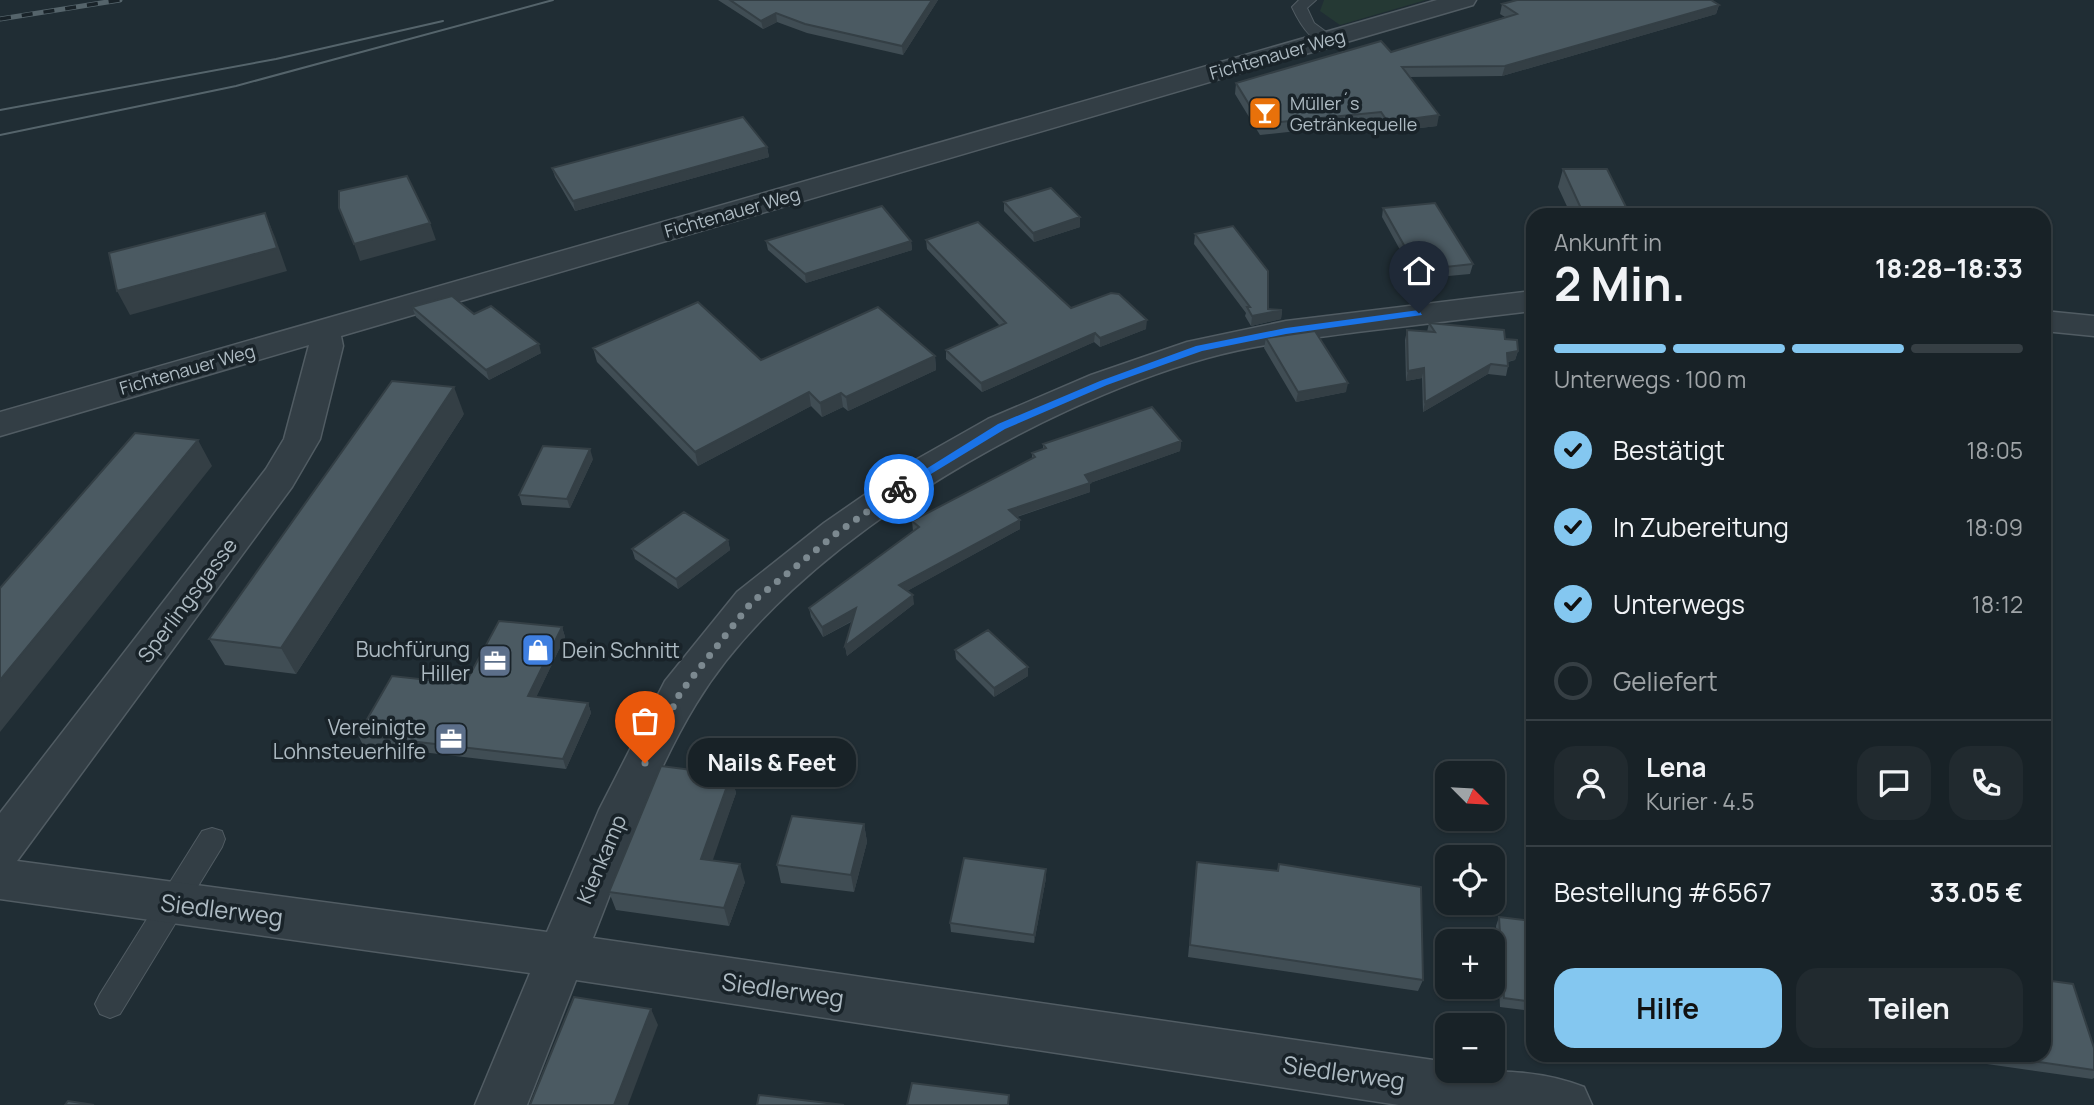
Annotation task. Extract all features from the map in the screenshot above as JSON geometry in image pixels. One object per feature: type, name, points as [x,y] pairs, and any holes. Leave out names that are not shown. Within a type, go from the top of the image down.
[{"type":"street","name":"Fichtenauer Weg","points":[[0,424],[1464,0]]},
{"type":"street","name":"Kienkamp","points":[[501,1105],[621,810],[680,693],[751,603],[837,533],[925,471],[1001,427],[1103,383],[1199,349],[1299,329],[1526,302]]},
{"type":"street","points":[[2051,322],[2094,326]]},
{"type":"street","name":"Sperlingsgasse","points":[[0,849],[279,478],[302,439],[326,346],[323,329]]},
{"type":"street","name":"Siedlerweg","points":[[0,879],[561,956],[1566,1105]]},
{"type":"lane","points":[[1301,3],[1308,26],[1328,40]]},
{"type":"lane","points":[[110,1004],[212,839]]},
{"type":"green space","points":[[1324,0],[1426,0],[1340,25],[1320,11]]},
{"type":"building","points":[[730,0],[932,0],[902,46],[805,24],[776,13],[761,21]]},
{"type":"building","points":[[1517,0],[1711,0],[1719,5],[1505,66],[1402,67],[1439,115],[1388,122],[1381,112],[1261,124],[1236,83],[1381,41],[1391,52],[1517,14],[1502,4]]},
{"type":"building","points":[[743,117],[767,147],[573,201],[552,168]]},
{"type":"building","points":[[1563,169],[1607,169],[1626,208],[1581,208]]},
{"type":"building","points":[[407,176],[430,223],[354,244],[339,208],[339,191]]},
{"type":"building","points":[[1051,188],[1080,217],[1033,233],[1004,202]]},
{"type":"building","points":[[1435,203],[1473,264],[1418,270],[1383,208]]},
{"type":"building","points":[[882,206],[911,241],[805,274],[766,241]]},
{"type":"building","points":[[265,213],[277,248],[117,291],[109,253]]},
{"type":"building","points":[[978,222],[1071,308],[1111,293],[1119,294],[1147,320],[1100,338],[1095,333],[981,383],[946,350],[1006,323],[926,240]]},
{"type":"building","points":[[1233,226],[1268,271],[1268,309],[1282,310],[1252,316],[1247,307],[1250,307],[1195,234]]},
{"type":"building","points":[[452,296],[474,314],[491,306],[539,344],[486,370],[412,307]]},
{"type":"building","points":[[698,302],[761,360],[878,307],[935,356],[846,397],[841,393],[820,403],[809,392],[695,452],[593,348]]},
{"type":"building","points":[[1429,323],[1504,330],[1505,339],[1517,340],[1518,351],[1507,353],[1508,366],[1491,364],[1425,402],[1424,368],[1408,371],[1407,330],[1435,332]]},
{"type":"building","points":[[1315,331],[1348,383],[1298,392],[1266,338]]},
{"type":"building","points":[[392,381],[454,387],[281,648],[209,639]]},
{"type":"building","points":[[1152,407],[1181,441],[1085,475],[1090,483],[1009,510],[1020,520],[899,585],[913,595],[845,646],[856,608],[822,627],[809,608],[919,527],[912,521],[1035,457],[1032,453],[1046,448],[1043,444]]},
{"type":"building","points":[[135,433],[198,440],[0,680],[0,588]]},
{"type":"building","points":[[543,446],[590,449],[567,499],[519,495]]},
{"type":"building","points":[[684,512],[728,540],[676,579],[632,549]]},
{"type":"building","points":[[499,621],[562,627],[528,696],[588,703],[563,759],[358,735],[392,676],[465,684]]},
{"type":"building","points":[[988,630],[1028,667],[994,688],[955,650]]},
{"type":"building","points":[[661,766],[731,775],[701,859],[740,864],[724,908],[609,892]]},
{"type":"building","points":[[792,816],[864,824],[851,875],[777,865]]},
{"type":"building","points":[[964,858],[1046,869],[1034,935],[950,923]]},
{"type":"building","points":[[1197,862],[1278,871],[1279,864],[1421,887],[1423,980],[1190,945]]},
{"type":"building","points":[[1499,917],[1526,920],[1526,1001],[1505,998],[1505,929],[1500,929]]},
{"type":"building","points":[[2051,981],[2073,984],[2094,1048],[2094,1070],[2039,1062],[2051,1062]]},
{"type":"building","points":[[574,997],[651,1009],[614,1105],[530,1105]]},
{"type":"building","points":[[912,1083],[1009,1095],[1008,1105],[907,1105]]},
{"type":"building","points":[[759,1095],[844,1105],[757,1105]]},
{"type":"building","points":[[68,1101],[94,1105],[65,1105]]},
{"type":"tram line","points":[[0,135],[236,86],[553,0]]},
{"type":"tram line","points":[[0,110],[276,59],[443,21]]},
{"type":"railway","points":[[0,19],[120,0]]},
{"type":"way so far","points":[[645,763],[680,693],[751,603],[837,533],[899,489]]},
{"type":"place","name":"Müller´s Getränkequelle","points":[[1265,113]]},
{"type":"place","name":"Dein Schnitt","points":[[538,650]]},
{"type":"place","name":"Buchfürung Hiller","points":[[495,661]]},
{"type":"place","name":"Vereinigte Lohnsteuerhilfe","points":[[451,739]]},
{"type":"place","name":"Nails & Feet","points":[[645,763]]},
{"type":"route","points":[[899,489],[1001,427],[1103,383],[1199,349],[1286,331],[1419,313]]}]
